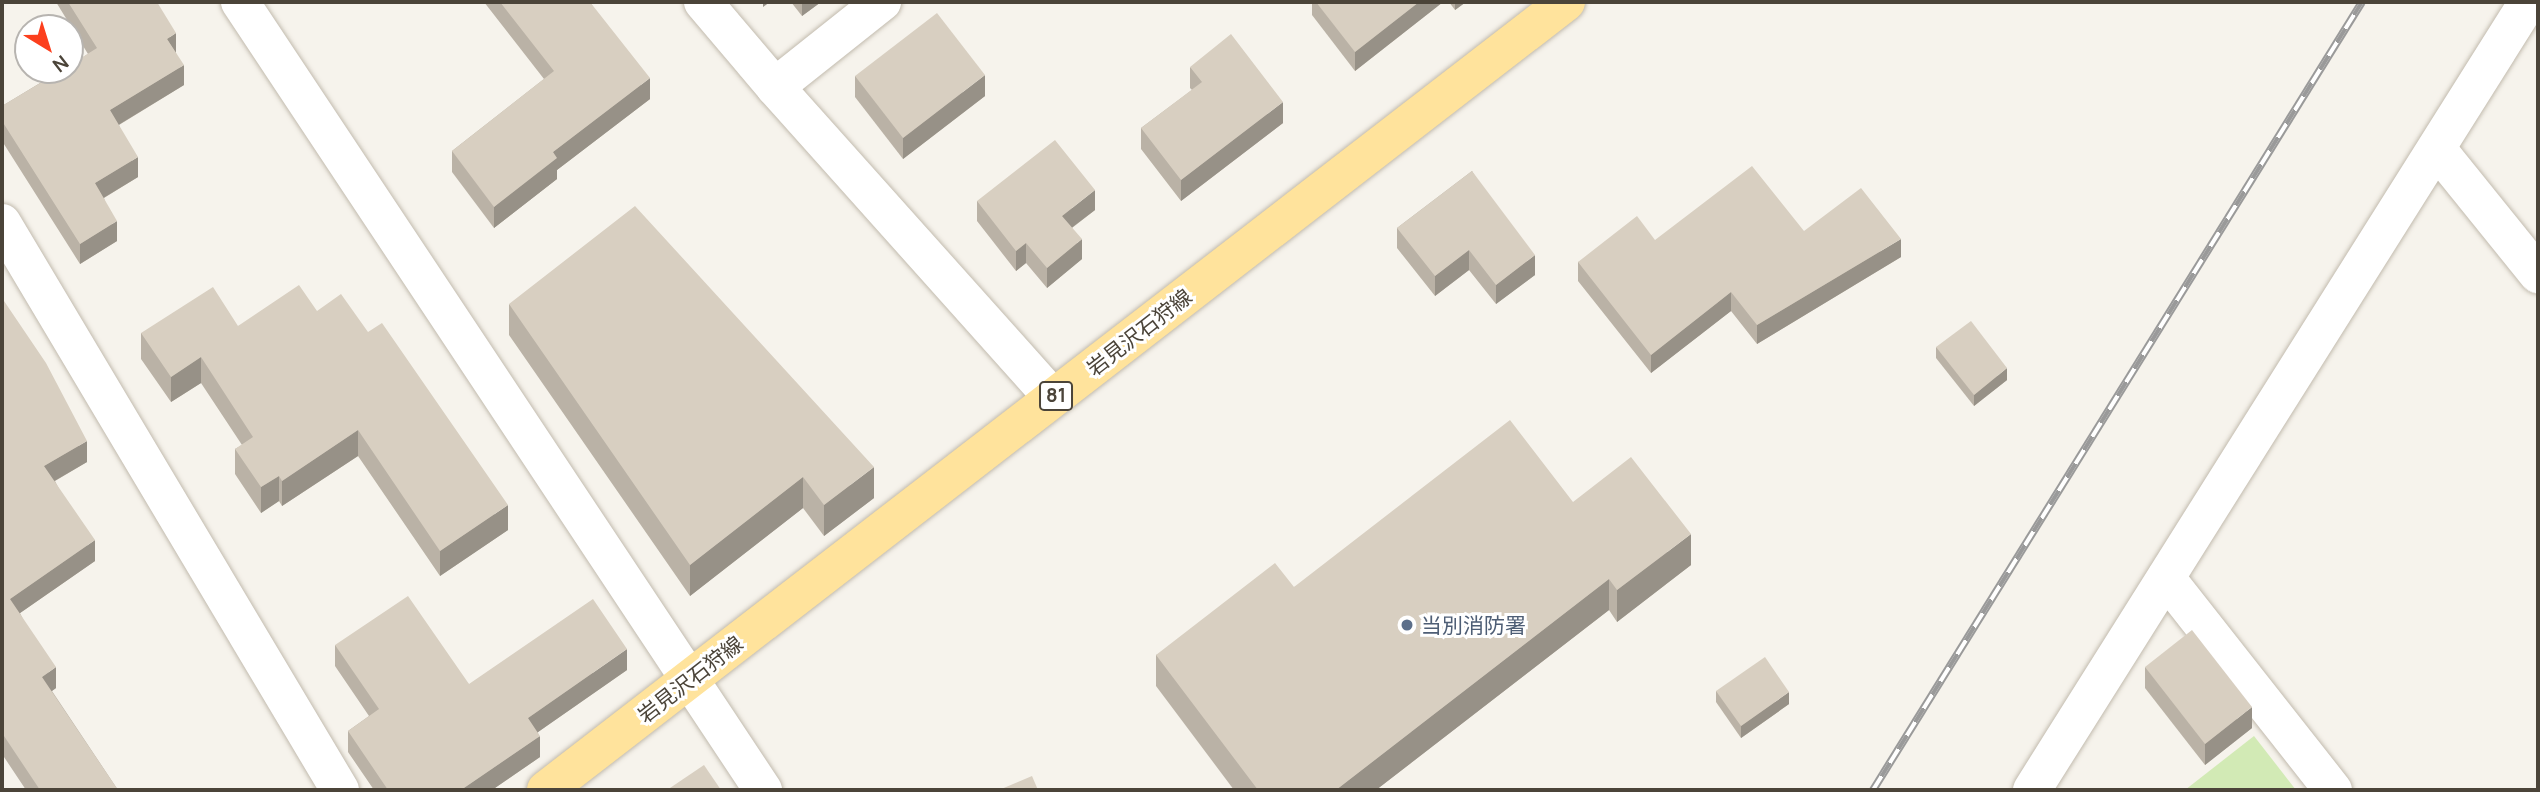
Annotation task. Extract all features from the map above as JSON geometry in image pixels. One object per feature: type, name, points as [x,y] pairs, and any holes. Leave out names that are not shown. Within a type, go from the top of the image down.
[{"type":"main road","name":"岩見沢石狩線","points":[[546,790],[1566,2]]},
{"type":"street","points":[[240,2],[763,790]]},
{"type":"street","points":[[704,2],[775,87],[1053,398]]},
{"type":"street","points":[[775,87],[882,2]]},
{"type":"street","points":[[2032,790],[2528,2]]},
{"type":"street","points":[[2437,149],[2538,274]]},
{"type":"street","points":[[2,223],[340,790]]},
{"type":"street","points":[[2166,578],[2333,790]]},
{"type":"green space","points":[[2254,736],[2296,790],[2185,790]]},
{"type":"building","points":[[68,2],[157,2],[176,33],[167,39],[184,65],[110,110],[138,157],[95,183],[117,221],[80,244],[2,121],[2,106],[39,84],[84,84],[84,56],[97,48],[84,27],[84,14],[76,14]]},
{"type":"building","points":[[500,2],[590,2],[650,78],[553,152],[557,158],[494,207],[452,151],[554,71]]},
{"type":"building","points":[[1316,2],[1419,2],[1355,52]]},
{"type":"building","points":[[937,13],[985,75],[903,138],[855,76]]},
{"type":"building","points":[[1231,34],[1283,102],[1181,180],[1141,128],[1202,82],[1190,67]]},
{"type":"building","points":[[1055,140],[1095,190],[1062,216],[1082,239],[1047,268],[1026,243],[1016,251],[977,201]]},
{"type":"building","points":[[1752,166],[1804,231],[1861,188],[1901,239],[1757,325],[1731,292],[1651,355],[1578,262],[1637,216],[1655,240]]},
{"type":"building","points":[[1472,171],[1535,255],[1496,285],[1469,250],[1435,276],[1397,228]]},
{"type":"building","points":[[635,206],[874,467],[824,505],[803,477],[690,565],[509,304]]},
{"type":"building","points":[[299,285],[317,311],[341,294],[368,332],[382,323],[508,505],[440,551],[358,430],[282,481],[279,476],[261,487],[235,449],[253,437],[201,357],[171,377],[141,333],[213,287],[238,326]]},
{"type":"building","points":[[2,298],[46,363],[87,441],[44,466],[95,540],[10,599],[56,667],[42,677],[118,790],[40,790],[2,733]]},
{"type":"building","points":[[1971,321],[2007,368],[1974,395],[1936,347]]},
{"type":"building","points":[[1510,420],[1573,502],[1631,457],[1691,534],[1617,590],[1609,579],[1336,790],[1258,790],[1156,655],[1275,563],[1294,587]]},
{"type":"building","points":[[408,596],[469,684],[593,599],[627,649],[528,718],[540,736],[461,790],[388,790],[348,731],[379,709],[335,645]]},
{"type":"building","points":[[2192,630],[2252,707],[2205,744],[2145,667]]},
{"type":"building","points":[[1765,657],[1789,692],[1741,726],[1716,691]]},
{"type":"building","points":[[704,765],[721,790],[667,790]]},
{"type":"building","points":[[1032,776],[1038,790],[999,790]]},
{"type":"railway","points":[[1873,790],[2362,2]]},
{"type":"place","name":"当別消防署","points":[[1407,625]]}]
